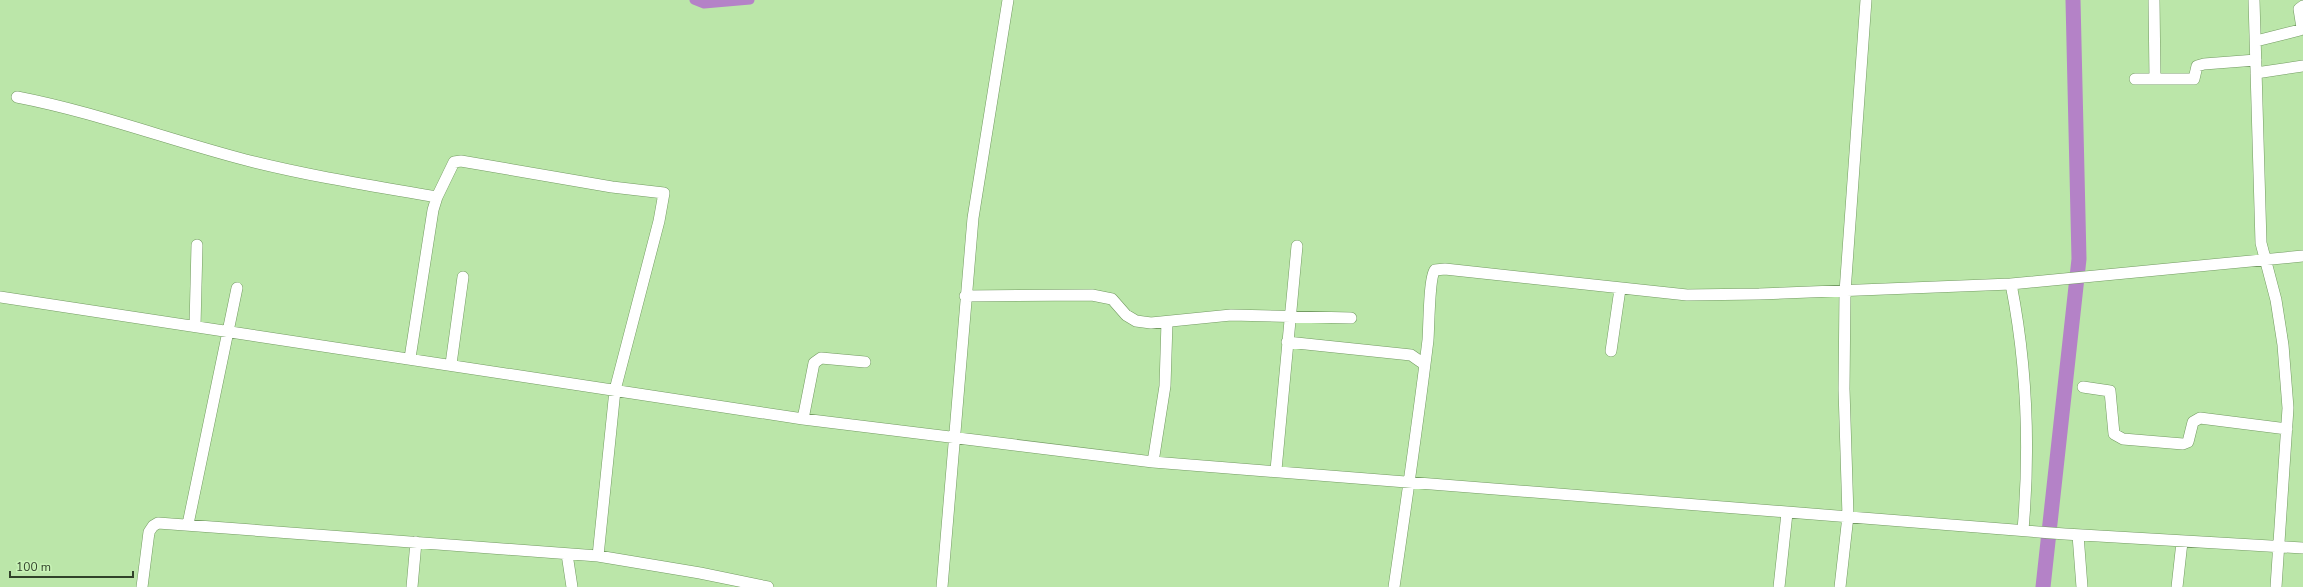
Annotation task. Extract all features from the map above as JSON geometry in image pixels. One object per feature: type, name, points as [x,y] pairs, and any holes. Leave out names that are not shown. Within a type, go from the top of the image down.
[{"type":"street","points":[[942,587],[973,218],[1008,0]]},
{"type":"street","points":[[1840,587],[1848,516],[1845,461],[1843,349],[1845,292],[1866,0]]},
{"type":"street","points":[[2154,0],[2155,79]]},
{"type":"street","points":[[2254,0],[2261,243],[2276,300],[2287,382],[2287,429],[2276,587]]},
{"type":"street","points":[[2256,41],[2300,30],[2302,28],[2299,9],[2303,6]]},
{"type":"street","points":[[2135,79],[2194,79],[2197,66],[2204,64],[2256,60]]},
{"type":"street","points":[[2256,72],[2303,66]]},
{"type":"street","points":[[18,97],[76,109],[246,160],[344,182],[437,197]]},
{"type":"street","points":[[410,358],[428,235],[437,197],[454,162],[461,161],[612,188],[664,193],[659,221],[615,390],[598,556]]},
{"type":"street","points":[[194,326],[197,245]]},
{"type":"street","points":[[1276,470],[1289,317],[1297,246]]},
{"type":"street","points":[[1394,587],[1410,483],[1431,308],[1431,281],[1434,270],[1444,269],[1687,295],[1845,292],[2011,284],[2088,278],[2303,256]]},
{"type":"street","points":[[451,364],[463,277]]},
{"type":"street","points":[[2011,284],[2023,366],[2026,422],[2028,531]]},
{"type":"street","points":[[188,524],[237,288]]},
{"type":"street","points":[[1611,350],[1620,289]]},
{"type":"street","points":[[966,296],[1092,295],[1112,299],[1126,315],[1136,321],[1167,322],[1231,315],[1351,318]]},
{"type":"street","points":[[0,297],[451,364],[803,419],[1153,462],[1276,470],[1410,483],[1787,513],[1848,516],[2060,534],[2303,548]]},
{"type":"street","points":[[1153,462],[1165,386],[1167,322]]},
{"type":"street","points":[[1287,342],[1411,355],[1424,364]]},
{"type":"street","points":[[803,419],[814,363],[821,358],[865,362]]},
{"type":"street","points":[[2083,387],[2110,391],[2112,394],[2111,417],[2114,434],[2123,439],[2183,444],[2188,442],[2193,422],[2200,418],[2287,429]]},
{"type":"street","points":[[1778,587],[1787,513]]},
{"type":"street","points":[[142,587],[150,529],[158,523],[188,524],[598,556],[700,573],[768,587]]},
{"type":"street","points":[[2078,535],[2082,587]]},
{"type":"street","points":[[412,587],[416,542]]},
{"type":"street","points":[[2177,587],[2182,542]]},
{"type":"street","points":[[567,554],[572,587]]},
{"type":"waterway","points":[[694,0],[704,4],[750,0]]},
{"type":"waterway","points":[[2043,587],[2079,259],[2073,0]]}]
